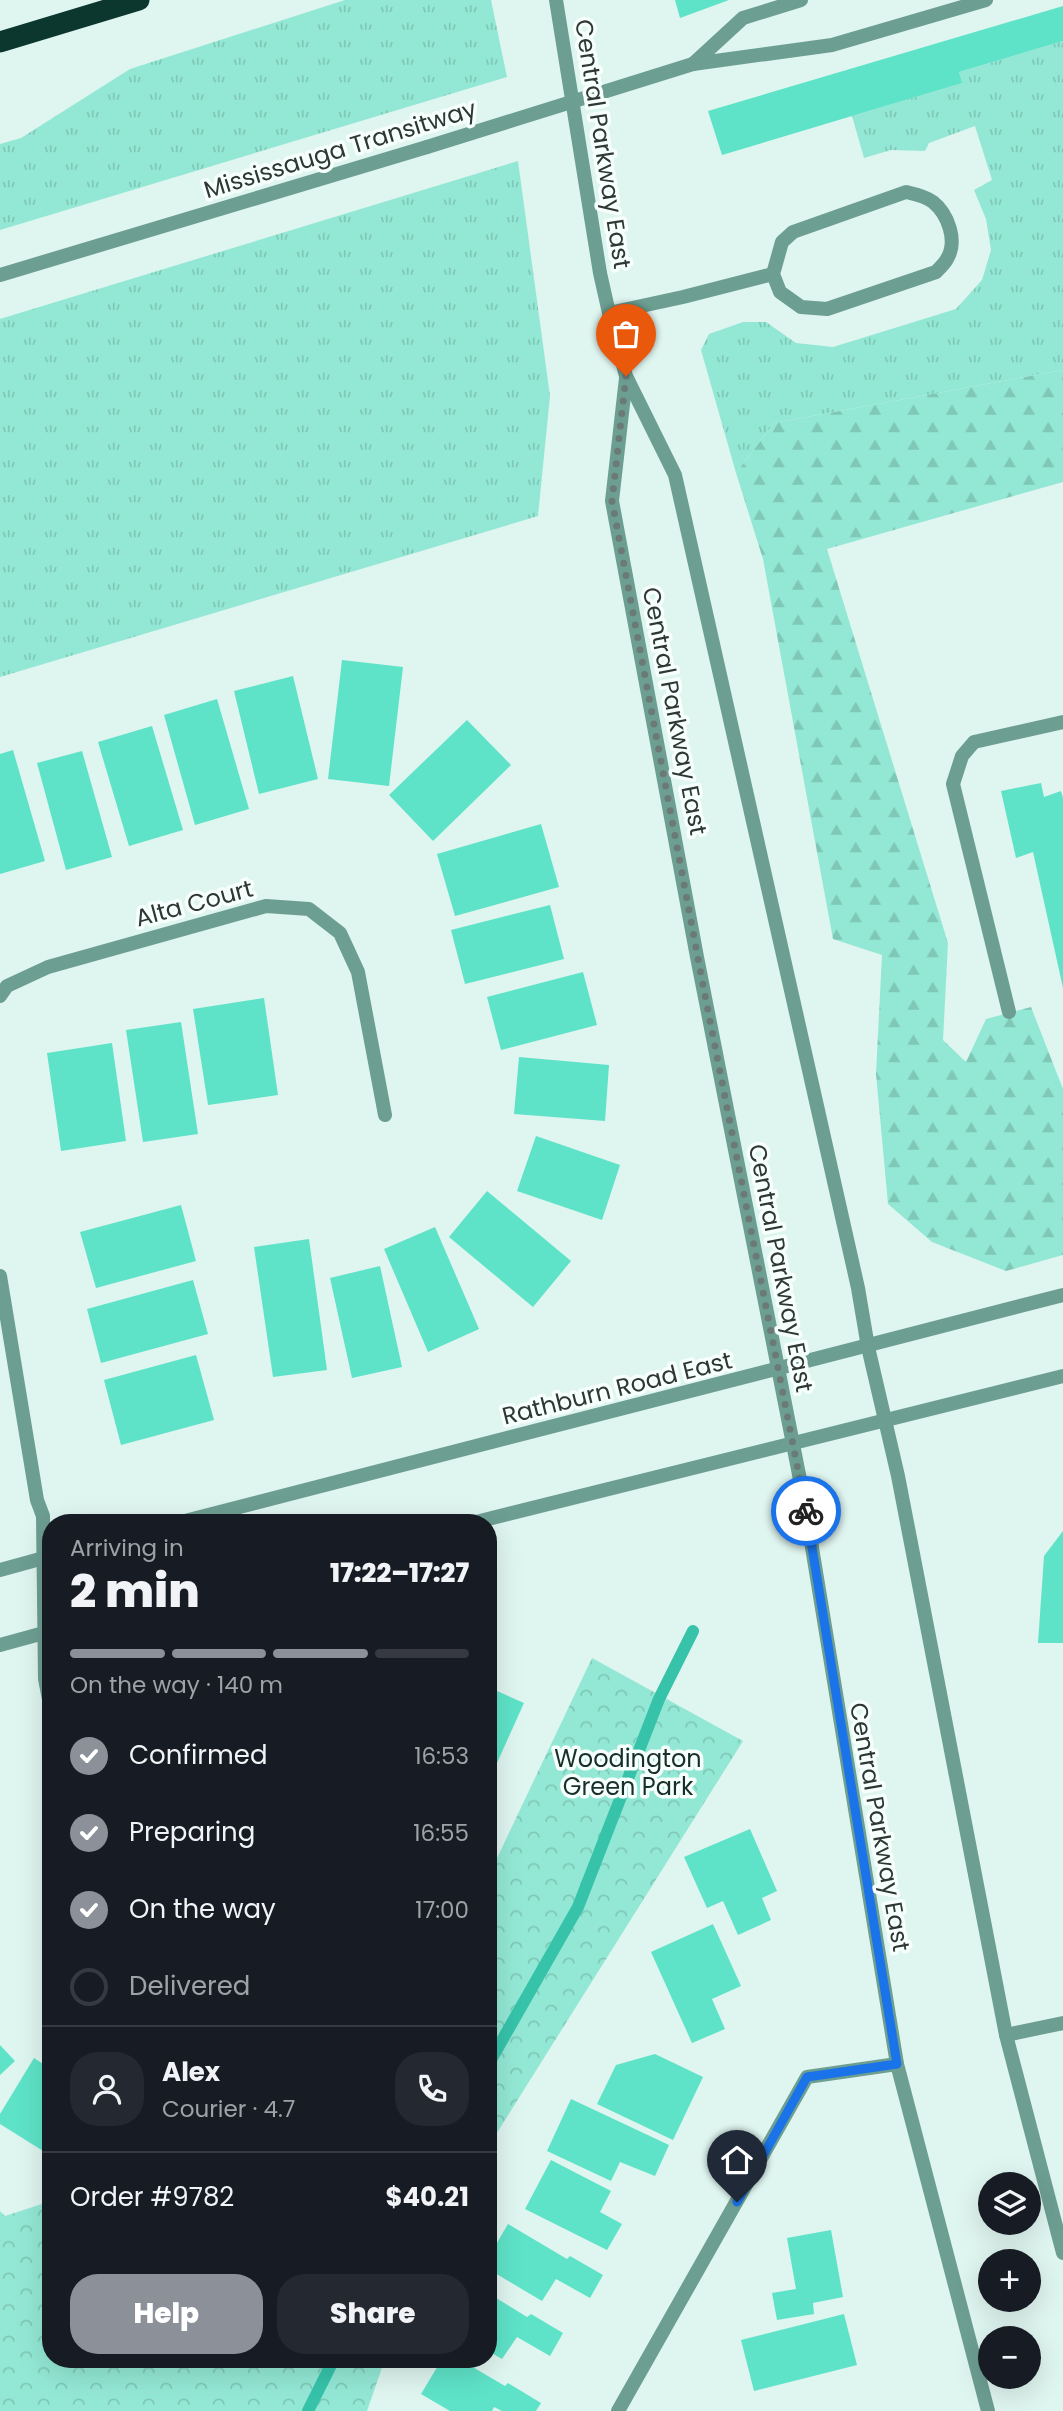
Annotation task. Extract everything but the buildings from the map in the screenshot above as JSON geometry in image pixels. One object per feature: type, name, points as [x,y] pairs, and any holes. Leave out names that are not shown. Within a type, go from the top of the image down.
[{"type":"highway","points":[[0,42],[139,0]]},
{"type":"street","name":"Central Parkway East","points":[[556,0],[600,273],[609,313],[626,376],[675,475],[904,1503],[1006,2035],[1063,2253]]},
{"type":"street","name":"Mississauga Transitway","points":[[693,64],[743,18],[802,0]]},
{"type":"street","name":"Mississauga Transitway","points":[[0,275],[693,64],[832,45],[986,0]]},
{"type":"street","points":[[906,192],[932,201],[943,213],[953,239],[948,257],[936,272],[827,309],[801,307],[780,292],[773,274],[782,242],[793,232],[906,192]]},
{"type":"street","points":[[609,313],[773,274]]},
{"type":"street","name":"Central Parkway East","points":[[626,376],[612,501],[805,1505],[897,2064],[988,2411]]},
{"type":"street","points":[[1009,1012],[953,784],[962,756],[974,743],[1063,722]]},
{"type":"street","name":"Alta Court","points":[[0,996],[7,986],[48,967],[266,906],[309,909],[340,933],[358,972],[385,1115]]},
{"type":"street","points":[[0,1276],[37,1500],[42,1514]]},
{"type":"street","name":"Rathburn Road East","points":[[212,1514],[1063,1295]]},
{"type":"street","points":[[497,1517],[1063,1376]]},
{"type":"street","points":[[0,1570],[42,1558]]},
{"type":"street","points":[[0,1645],[42,1634]]},
{"type":"street","points":[[1006,2035],[1063,2023]]},
{"type":"street","points":[[618,2411],[807,2077],[897,2064]]},
{"type":"green space","points":[[345,0],[491,0],[507,77],[0,230],[0,144],[21,138],[130,69]]},
{"type":"green space","points":[[1063,41],[1063,370],[774,423],[736,473],[701,350],[709,334],[743,322],[766,322],[796,343],[833,347],[956,309],[982,280],[991,250],[986,219],[974,190],[992,180],[975,126],[929,143],[925,151],[891,150],[864,158],[852,116],[961,83],[959,72]]},
{"type":"green space","points":[[518,161],[550,396],[538,516],[0,677],[0,319]]},
{"type":"green space","points":[[1063,370],[1063,482],[827,549],[948,943],[943,1040],[966,1062],[986,1019],[1031,1007],[1063,1089],[1063,1255],[1006,1271],[932,1242],[888,1204],[876,1074],[882,955],[833,939],[763,559],[736,473],[774,423]]},
{"type":"green space","name":"Woodington Green Park","points":[[592,1658],[743,1741],[497,2133],[497,1858]]},
{"type":"green space","points":[[42,2204],[42,2368],[382,2368],[367,2411],[0,2411],[0,2211],[5,2216]]},
{"type":"waterway","points":[[497,2049],[578,1907],[659,1699],[693,1631]]},
{"type":"waterway","points":[[308,2411],[330,2368]]},
{"type":"way so far","points":[[626,376],[612,501],[766,1315],[806,1511]]},
{"type":"route","points":[[737,2202],[807,2077],[897,2064],[806,1511]]}]
